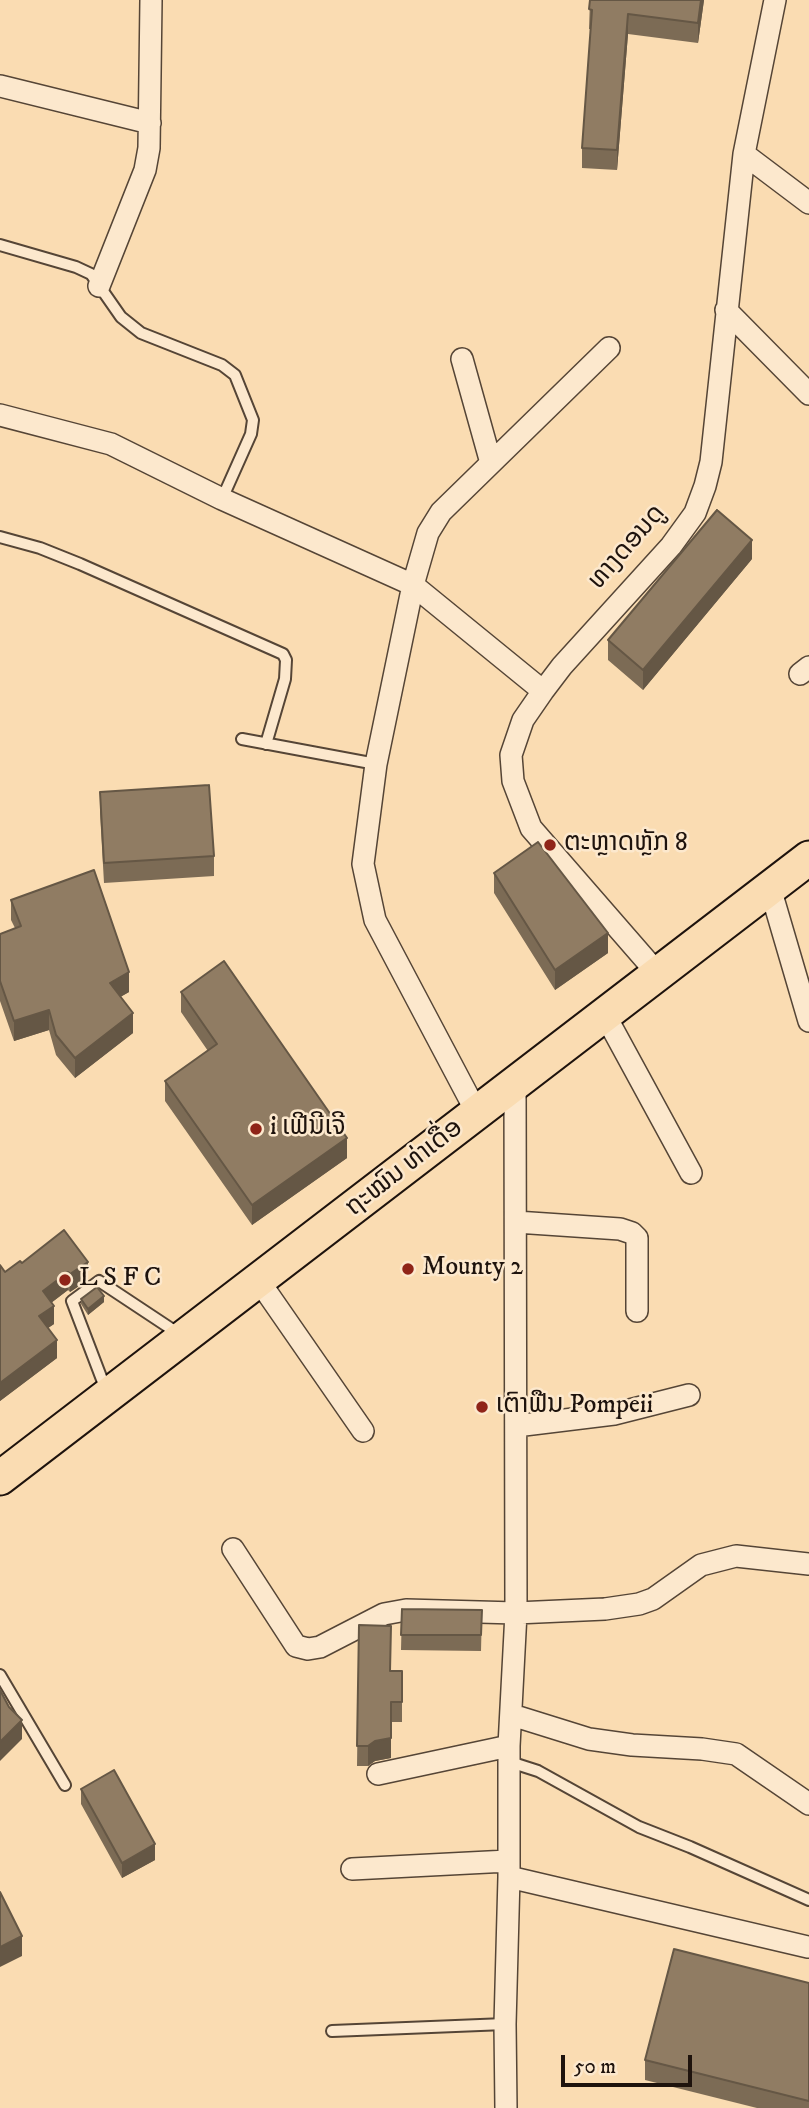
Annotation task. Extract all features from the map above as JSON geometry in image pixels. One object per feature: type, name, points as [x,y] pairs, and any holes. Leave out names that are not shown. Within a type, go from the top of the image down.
[{"type":"main road","name":"ຖະໝົນ ທ່າເດື່ອ","points":[[0,1478],[809,858]]},
{"type":"street","points":[[99,286],[145,170],[150,123],[150,0]]},
{"type":"street","name":"ທາງດອນດູ","points":[[658,974],[531,828],[513,781],[511,755],[523,720],[543,691],[562,666],[671,546],[695,513],[705,486],[711,462],[744,154],[775,0]]},
{"type":"street","points":[[0,86],[150,123]]},
{"type":"street","points":[[744,154],[809,203]]},
{"type":"street","points":[[726,310],[809,394]]},
{"type":"street","points":[[477,1113],[375,920],[363,864],[376,764],[413,585],[428,533],[441,512],[569,390],[609,348]]},
{"type":"street","points":[[462,359],[491,463]]},
{"type":"street","points":[[0,415],[111,444],[222,499],[413,585],[543,691]]},
{"type":"street","points":[[770,888],[809,1021]]},
{"type":"street","points":[[605,1015],[691,1172]]},
{"type":"street","points":[[506,2108],[510,1754],[516,1613],[515,1083]]},
{"type":"street","points":[[516,1222],[620,1229],[632,1233],[637,1238],[637,1311]]},
{"type":"street","points":[[259,1281],[363,1431]]},
{"type":"street","points":[[516,1426],[614,1414],[689,1395]]},
{"type":"street","points":[[233,1549],[296,1646],[308,1649],[320,1647],[384,1615],[406,1610],[568,1612],[639,1604],[653,1599],[701,1565],[736,1556],[809,1564]]},
{"type":"street","points":[[512,1715],[589,1739],[736,1754],[809,1804]]},
{"type":"street","points":[[378,1774],[510,1754]]},
{"type":"street","points":[[352,1869],[509,1869],[808,1947]]},
{"type":"lane","points":[[0,245],[76,267],[91,274],[121,317],[141,333],[222,365],[235,375],[253,420],[251,434],[222,499]]},
{"type":"lane","points":[[0,537],[40,548],[80,564],[283,654],[286,660],[285,679],[266,744]]},
{"type":"lane","points":[[242,739],[376,764]]},
{"type":"lane","points":[[108,1396],[72,1301],[99,1281],[184,1338]]},
{"type":"lane","points":[[0,1675],[65,1785]]},
{"type":"lane","points":[[510,1754],[639,1827],[809,1900]]},
{"type":"lane","points":[[332,2031],[505,2024]]},
{"type":"building","points":[[590,0],[701,0],[698,23],[628,14],[617,150],[582,148],[592,10],[589,9]]},
{"type":"building","points":[[717,510],[752,540],[643,670],[608,640]]},
{"type":"building","points":[[209,785],[214,856],[104,863],[100,792]]},
{"type":"building","points":[[538,842],[608,933],[555,970],[494,873]]},
{"type":"building","points":[[94,870],[129,972],[110,983],[133,1013],[75,1058],[56,1035],[49,1010],[14,1021],[0,981],[0,934],[21,926],[11,900]]},
{"type":"building","name":"i ເຟີນີເຈີ","points":[[224,961],[347,1138],[252,1205],[165,1081],[217,1044],[181,992]]},
{"type":"building","points":[[64,1230],[88,1262],[70,1274],[68,1272],[43,1291],[54,1306],[39,1316],[57,1340],[0,1383],[0,1265],[5,1272],[20,1261],[22,1263]]},
{"type":"building","points":[[97,1287],[104,1296],[88,1309],[81,1299]]},
{"type":"building","points":[[402,1609],[482,1610],[481,1635],[401,1635]]},
{"type":"building","points":[[359,1625],[391,1626],[390,1671],[402,1671],[402,1702],[391,1702],[391,1738],[375,1741],[368,1746],[357,1746]]},
{"type":"building","points":[[0,1690],[9,1707],[22,1720],[0,1742]]},
{"type":"building","points":[[114,1770],[155,1844],[122,1863],[81,1789]]},
{"type":"building","points":[[0,1892],[22,1936],[0,1947]]},
{"type":"building","points":[[674,1949],[809,1983],[809,2101],[645,2060]]},
{"type":"place","name":"ຕະຫຼາດຫຼັກ 8","points":[[550,845]]},
{"type":"place","name":"i ເຟີນີເຈີ","points":[[256,1129]]},
{"type":"place","name":"Mounty 2","points":[[408,1269]]},
{"type":"place","name":"L S F C","points":[[65,1280]]},
{"type":"place","name":"ເຕົາຟືນ Pompeii","points":[[482,1407]]}]
